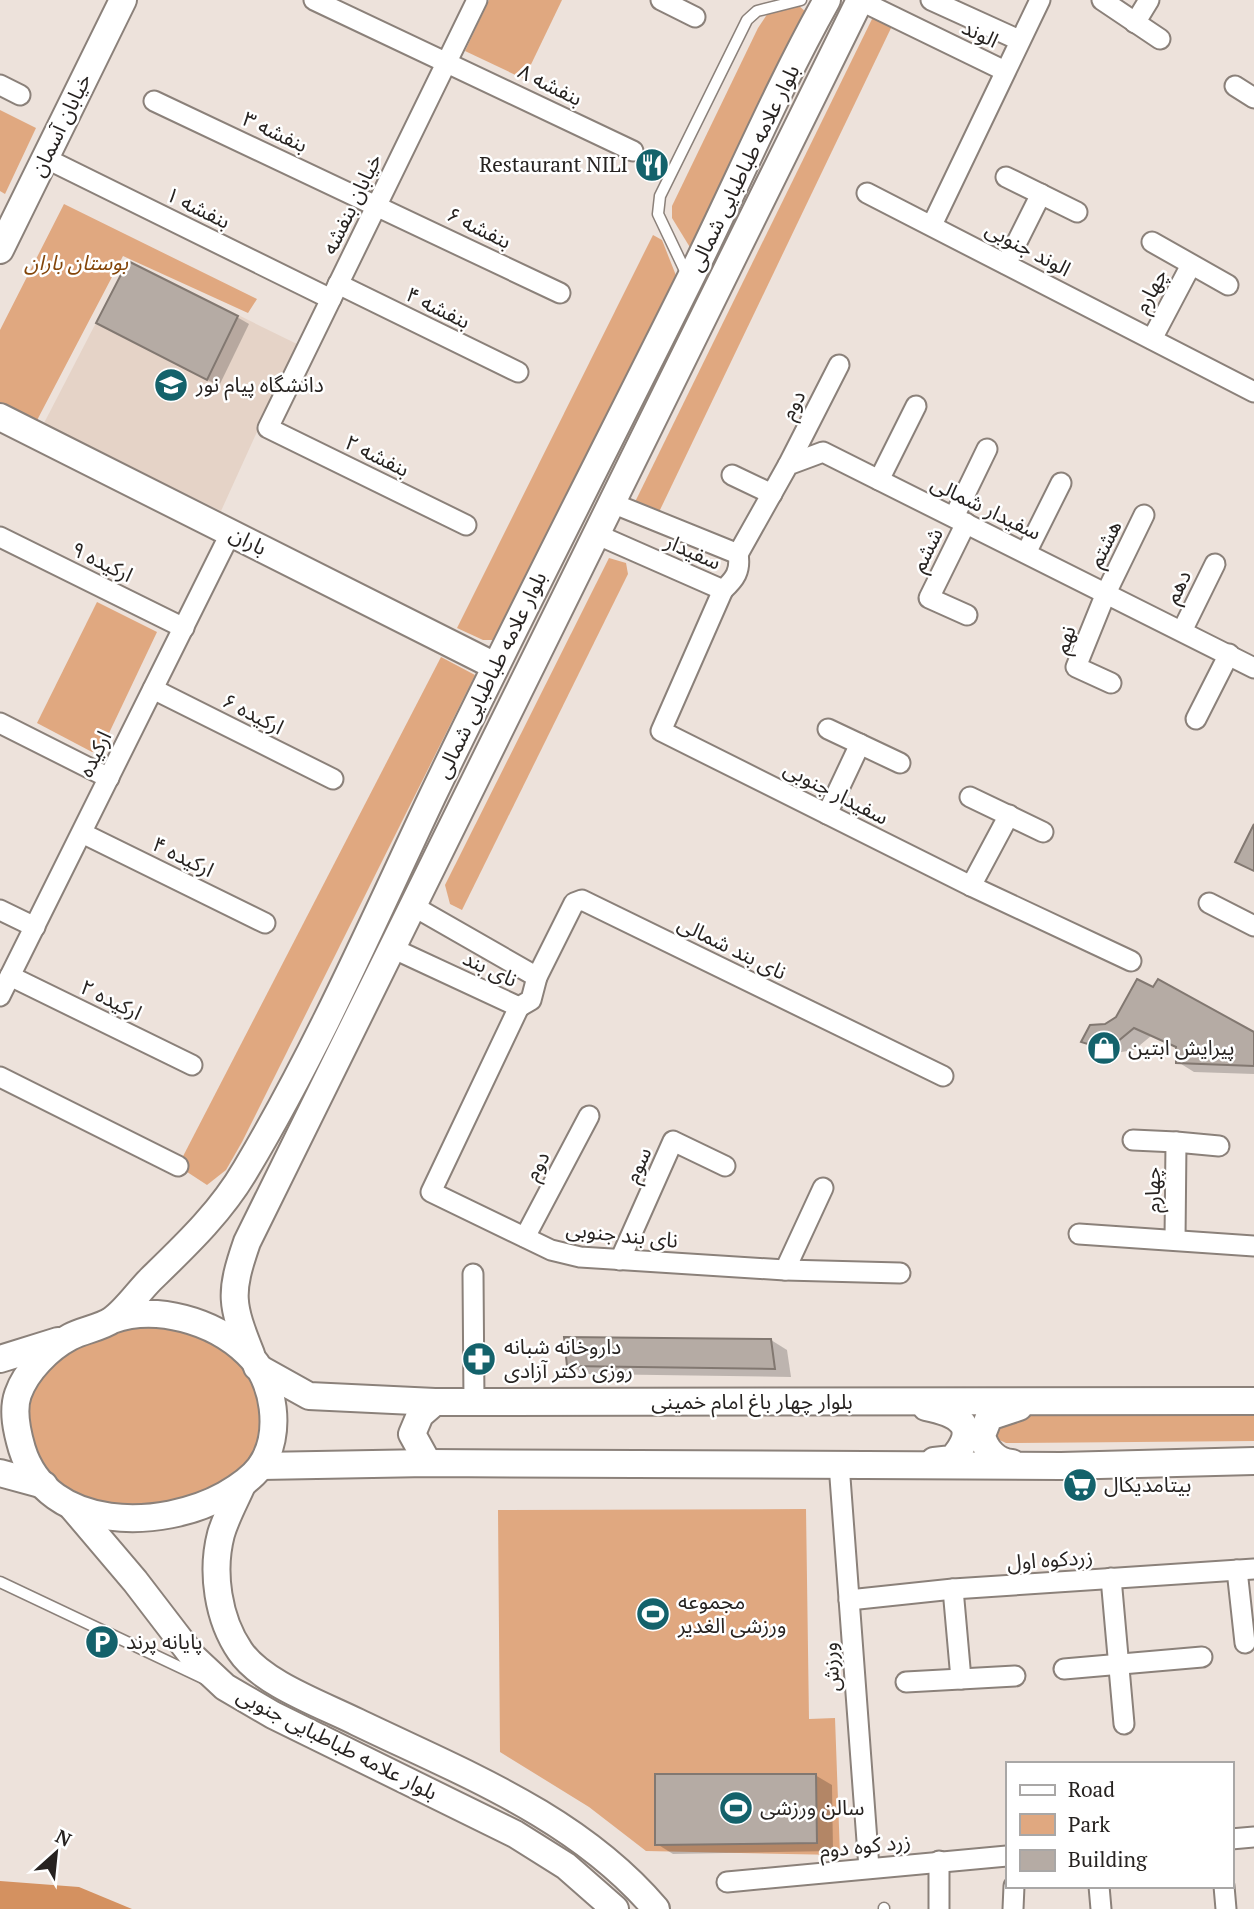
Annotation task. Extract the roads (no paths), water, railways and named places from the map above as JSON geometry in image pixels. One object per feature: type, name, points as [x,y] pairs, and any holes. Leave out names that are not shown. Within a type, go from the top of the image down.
[{"type":"main road","name":"خیابان آسمان","points":[[0,250],[123,0]]},
{"type":"main road","name":"بلوار علامه طباطبایی شمالی","points":[[112,1320],[188,1244],[229,1198],[247,1168],[340,990],[495,666],[690,281],[827,0]]},
{"type":"main road","name":"بلوار علامه طباطبایی شمالی","points":[[254,1361],[234,1312],[234,1281],[247,1242],[598,535],[859,0]]},
{"type":"main road","name":"باران","points":[[0,417],[495,666]]},
{"type":"main road","points":[[0,1359],[67,1338],[126,1315],[176,1317],[223,1334],[254,1361],[272,1403],[274,1424],[261,1466],[242,1485],[206,1504],[162,1517],[127,1520],[93,1514],[69,1504],[44,1485],[26,1462],[19,1443],[16,1397],[28,1374],[67,1338]]},
{"type":"main road","name":"بلوار چهار باغ امام خمینی","points":[[254,1361],[309,1396],[435,1402],[1254,1401]]},
{"type":"main road","points":[[894,1464],[952,1459],[966,1438],[961,1420],[950,1412],[895,1401]]},
{"type":"main road","points":[[428,1463],[412,1434],[420,1415],[435,1402]]},
{"type":"main road","points":[[1045,1402],[1002,1410],[989,1417],[983,1425],[984,1445],[1004,1462],[1061,1466]]},
{"type":"main road","points":[[261,1466],[428,1463],[1061,1466],[1254,1461]]},
{"type":"main road","points":[[0,1473],[44,1485]]},
{"type":"main road","name":"بلوار علامه طباطبایی جنوبی","points":[[242,1485],[221,1534],[217,1565],[218,1593],[226,1624],[241,1653],[290,1689],[530,1806],[583,1842],[636,1885],[656,1909]]},
{"type":"main road","name":"بلوار علامه طباطبایی جنوبی","points":[[69,1504],[135,1581],[194,1658],[225,1687],[274,1715],[515,1834],[566,1866],[615,1909]]},
{"type":"street","name":"بنفشه ۸","points":[[314,0],[633,150]]},
{"type":"street","name":"خیابان بنفشه","points":[[268,428],[477,0]]},
{"type":"street","points":[[661,0],[695,16]]},
{"type":"street","name":"الوند","points":[[859,0],[1005,71]]},
{"type":"street","name":"الوند","points":[[930,0],[1019,40]]},
{"type":"street","points":[[867,193],[932,225],[1040,0]]},
{"type":"street","points":[[1102,0],[1160,39]]},
{"type":"street","points":[[1135,23],[1149,0]]},
{"type":"street","points":[[0,85],[20,95]]},
{"type":"street","points":[[1235,86],[1254,98]]},
{"type":"street","name":"بنفشه ۳","points":[[154,102],[377,204]]},
{"type":"street","name":"بنفشه ۱","points":[[45,158],[335,291]]},
{"type":"street","points":[[1006,177],[1077,212]]},
{"type":"street","points":[[1006,264],[1041,194]]},
{"type":"street","name":"بنفشه ۶","points":[[377,204],[560,293]]},
{"type":"street","name":"الوند جنوبی","points":[[932,225],[1254,393]]},
{"type":"street","points":[[1152,242],[1228,285]]},
{"type":"street","name":"چهارم","points":[[1152,339],[1191,265]]},
{"type":"street","name":"بنفشه ۴","points":[[335,291],[518,372]]},
{"type":"street","name":"دوم","points":[[788,465],[839,365]]},
{"type":"street","points":[[879,480],[916,406]]},
{"type":"street","name":"بنفشه ۲","points":[[268,428],[466,525]]},
{"type":"street","points":[[960,520],[987,449]]},
{"type":"street","name":"سفیدار شمالی","points":[[788,465],[823,452],[1254,668]]},
{"type":"street","points":[[738,554],[788,465]]},
{"type":"street","points":[[732,475],[772,494]]},
{"type":"street","points":[[1026,553],[1061,483]]},
{"type":"street","name":"سفیدار","points":[[598,535],[723,590],[734,579],[740,566],[738,554],[612,503]]},
{"type":"street","name":"هشتم","points":[[1106,593],[1144,515]]},
{"type":"street","name":"ششم","points":[[960,520],[929,598],[967,615]]},
{"type":"street","name":"ارکیده","points":[[0,996],[231,533]]},
{"type":"street","name":"ارکیده ۹","points":[[0,537],[184,628]]},
{"type":"street","name":"دهم","points":[[1182,631],[1215,564]]},
{"type":"street","name":"سفیدار جنوبی","points":[[723,590],[661,731],[971,886],[1131,961]]},
{"type":"street","name":"نهم","points":[[1106,593],[1076,667],[1111,683]]},
{"type":"street","points":[[1196,719],[1229,654]]},
{"type":"street","name":"ارکیده ۶","points":[[153,689],[333,779]]},
{"type":"street","points":[[0,723],[109,778]]},
{"type":"street","points":[[828,729],[900,762]]},
{"type":"street","points":[[827,814],[860,744]]},
{"type":"street","points":[[970,797],[1043,832]]},
{"type":"street","points":[[971,886],[1009,815]]},
{"type":"street","name":"ارکیده ۴","points":[[82,833],[265,923]]},
{"type":"street","name":"نای بند شمالی","points":[[537,977],[574,903],[582,900],[943,1076]]},
{"type":"street","points":[[1209,903],[1254,926]]},
{"type":"street","name":"نای بند","points":[[392,948],[519,1007],[531,1000],[537,977],[413,906]]},
{"type":"street","points":[[0,909],[35,927]]},
{"type":"street","name":"ارکیده ۲","points":[[10,976],[192,1065]]},
{"type":"street","name":"نای بند جنوبی","points":[[519,1007],[431,1192],[551,1250],[580,1257],[785,1270],[900,1273]]},
{"type":"street","points":[[0,1077],[178,1166]]},
{"type":"street","name":"دوم","points":[[525,1237],[589,1116]]},
{"type":"street","points":[[1133,1140],[1176,1142]]},
{"type":"street","name":"سوم","points":[[620,1260],[673,1141],[725,1166]]},
{"type":"street","name":"چهارم","points":[[1175,1240],[1176,1142],[1219,1146]]},
{"type":"street","points":[[785,1270],[823,1188]]},
{"type":"street","points":[[1079,1234],[1254,1246]]},
{"type":"street","points":[[473,1274],[474,1402]]},
{"type":"street","name":"ورزش","points":[[839,1464],[869,1868]]},
{"type":"street","points":[[1245,1643],[1246,1570]]},
{"type":"street","name":"زردکوه اول","points":[[849,1600],[953,1589],[1246,1570]]},
{"type":"street","points":[[1111,1578],[1124,1724]]},
{"type":"street","points":[[953,1589],[961,1679]]},
{"type":"street","points":[[1064,1669],[1202,1657]]},
{"type":"street","points":[[906,1682],[1015,1676]]},
{"type":"street","points":[[1233,1839],[1254,1837]]},
{"type":"street","name":"زرد کوه دوم","points":[[727,1882],[1006,1856]]},
{"type":"street","points":[[939,1861],[939,1909]]},
{"type":"street","points":[[1013,1909],[1014,1888]]},
{"type":"street","points":[[1099,1888],[1101,1909]]},
{"type":"street","points":[[1224,1888],[1226,1909]]},
{"type":"lane","points":[[690,281],[658,214],[660,196],[747,19],[757,11],[801,0]]},
{"type":"lane","points":[[0,1581],[182,1671],[225,1687]]},
{"type":"place","name":"Restaurant NILI","points":[[652,165]]},
{"type":"place","name":"دانشگاه پیام نور","points":[[171,385]]},
{"type":"place","name":"پیرایش ابتین","points":[[1104,1048]]},
{"type":"place","name":"داروخانه شبانه روزی دکتر آزادی","points":[[479,1359]]},
{"type":"place","name":"بیتامدیکال","points":[[1080,1485]]},
{"type":"place","name":"مجموعه ورزشی الغدیر","points":[[653,1614]]},
{"type":"place","name":"پایانه پرند","points":[[102,1642]]},
{"type":"place","name":"سالن ورزشی","points":[[736,1808]]},
{"type":"park label","name":"بوستان باران","points":[[76,263]]}]
